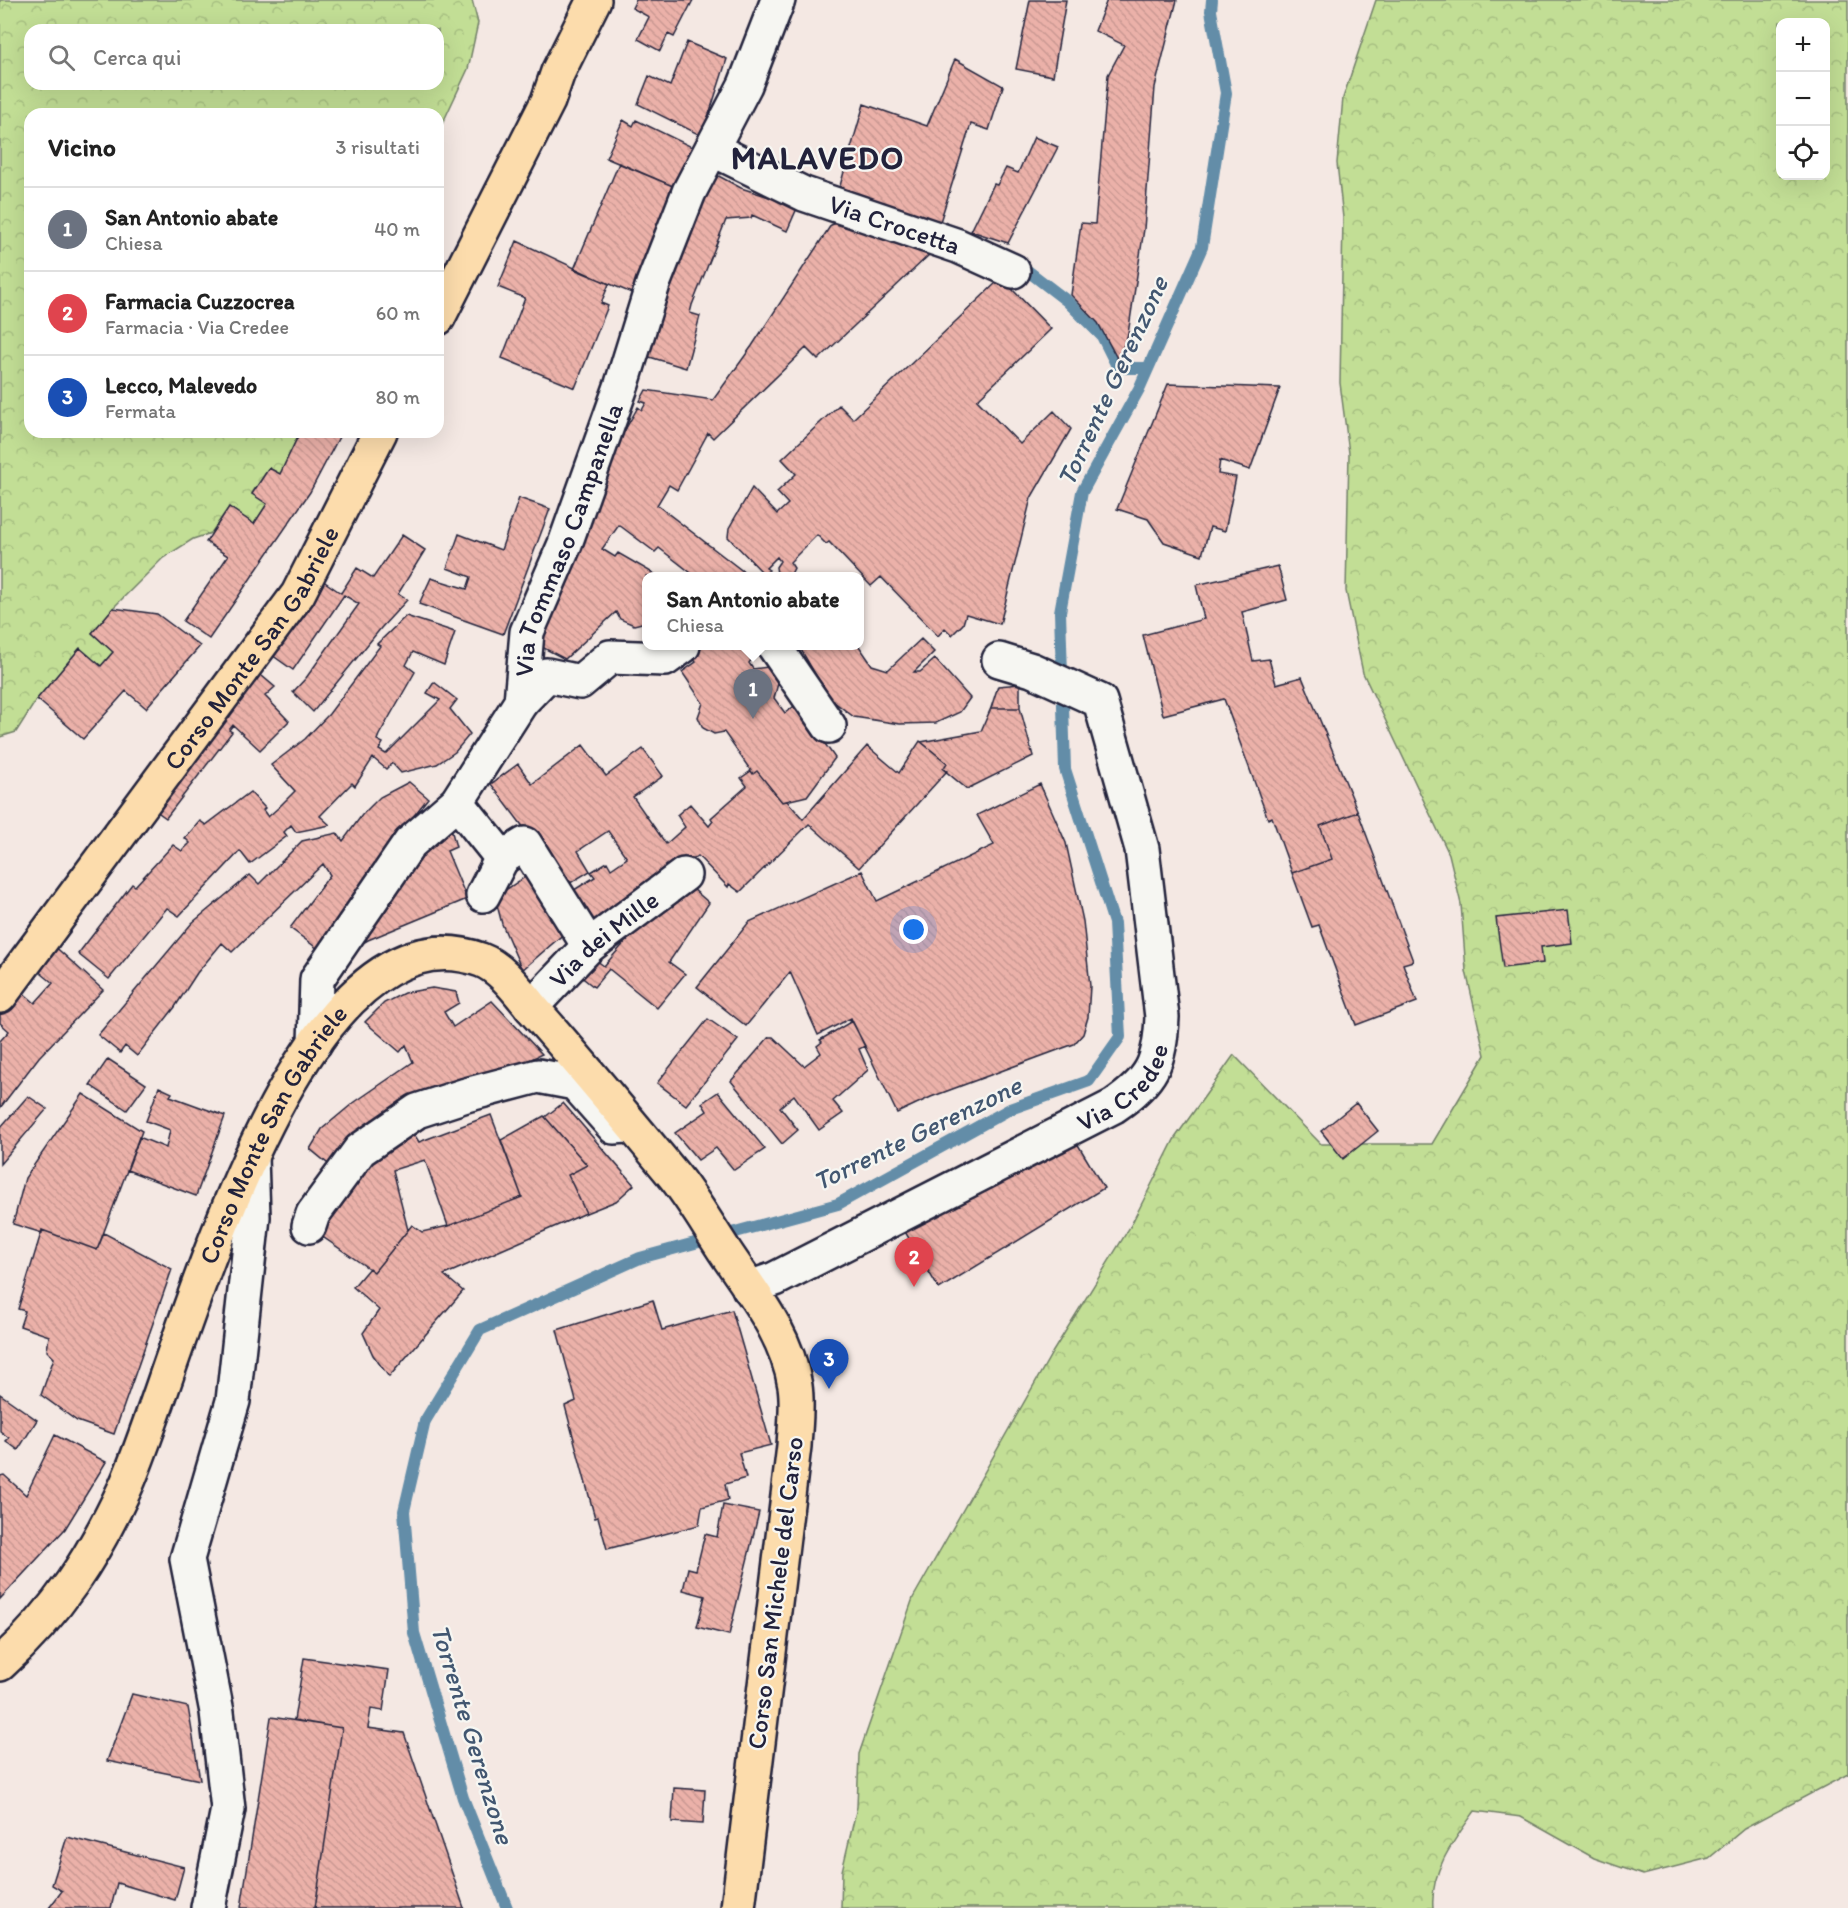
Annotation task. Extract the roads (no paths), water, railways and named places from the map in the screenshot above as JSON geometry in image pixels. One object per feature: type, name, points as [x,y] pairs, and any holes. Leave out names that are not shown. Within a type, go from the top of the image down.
[{"type":"main road","points":[[444,306],[548,101],[558,72],[594,0]]},
{"type":"main road","name":"Corso Monte San Gabriele","points":[[0,996],[298,594],[377,438]]},
{"type":"main road","name":"Corso Monte San Gabriele","points":[[0,1664],[27,1640],[57,1607],[81,1571],[126,1485],[205,1261],[284,1088],[315,1043],[357,994],[379,976],[403,964],[428,956],[457,954],[485,961],[507,979],[607,1092],[681,1185]]},
{"type":"main road","name":"Corso San Michele del Carso","points":[[681,1185],[776,1329],[789,1360],[795,1387],[796,1414],[738,1908]]},
{"type":"street","name":"Via Tommaso Campanella","points":[[315,1043],[317,979],[410,843],[457,801],[521,702],[527,632],[568,534],[622,384],[653,284],[689,192],[745,85],[778,0]]},
{"type":"street","name":"Via Crocetta","points":[[712,149],[804,194],[958,246],[1013,271]]},
{"type":"street","points":[[521,702],[548,675],[580,682],[610,657],[665,659],[677,650]]},
{"type":"street","points":[[777,650],[829,726]]},
{"type":"street","name":"Via Credee","points":[[749,1288],[775,1279],[1114,1106],[1140,1088],[1153,1066],[1161,1044],[1162,1017],[1142,849],[1100,701],[1032,670],[999,660]]},
{"type":"street","points":[[457,801],[502,858]]},
{"type":"street","points":[[483,895],[502,858],[525,844],[589,946]]},
{"type":"street","name":"Via dei Mille","points":[[531,1007],[589,946],[684,875]]},
{"type":"street","points":[[309,1226],[313,1214],[360,1150],[417,1111],[466,1095],[538,1076],[575,1083],[614,1127],[632,1125]]},
{"type":"street","points":[[208,1908],[228,1809],[217,1712],[187,1559],[232,1401],[253,1217],[251,1156]]},
{"type":"waterway","name":"Torrente Gerenzone","points":[[507,1908],[463,1798],[414,1633],[404,1511],[425,1421],[480,1330],[640,1258],[838,1204],[1010,1109],[1089,1081],[1120,1037],[1114,923],[1065,769],[1060,612],[1082,492],[1139,389],[1202,247],[1226,93],[1211,11],[1212,0]]},
{"type":"waterway","points":[[1024,268],[1067,301],[1102,336],[1118,368],[1148,368]]},
{"type":"place","name":"San Antonio abate","points":[[753,719]]},
{"type":"place","name":"Farmacia Cuzzocrea","points":[[914,1287]]},
{"type":"place","name":"Lecco, Malevedo","points":[[829,1389]]},
{"type":"district","name":"MALAVEDO","points":[[818,158]]}]
